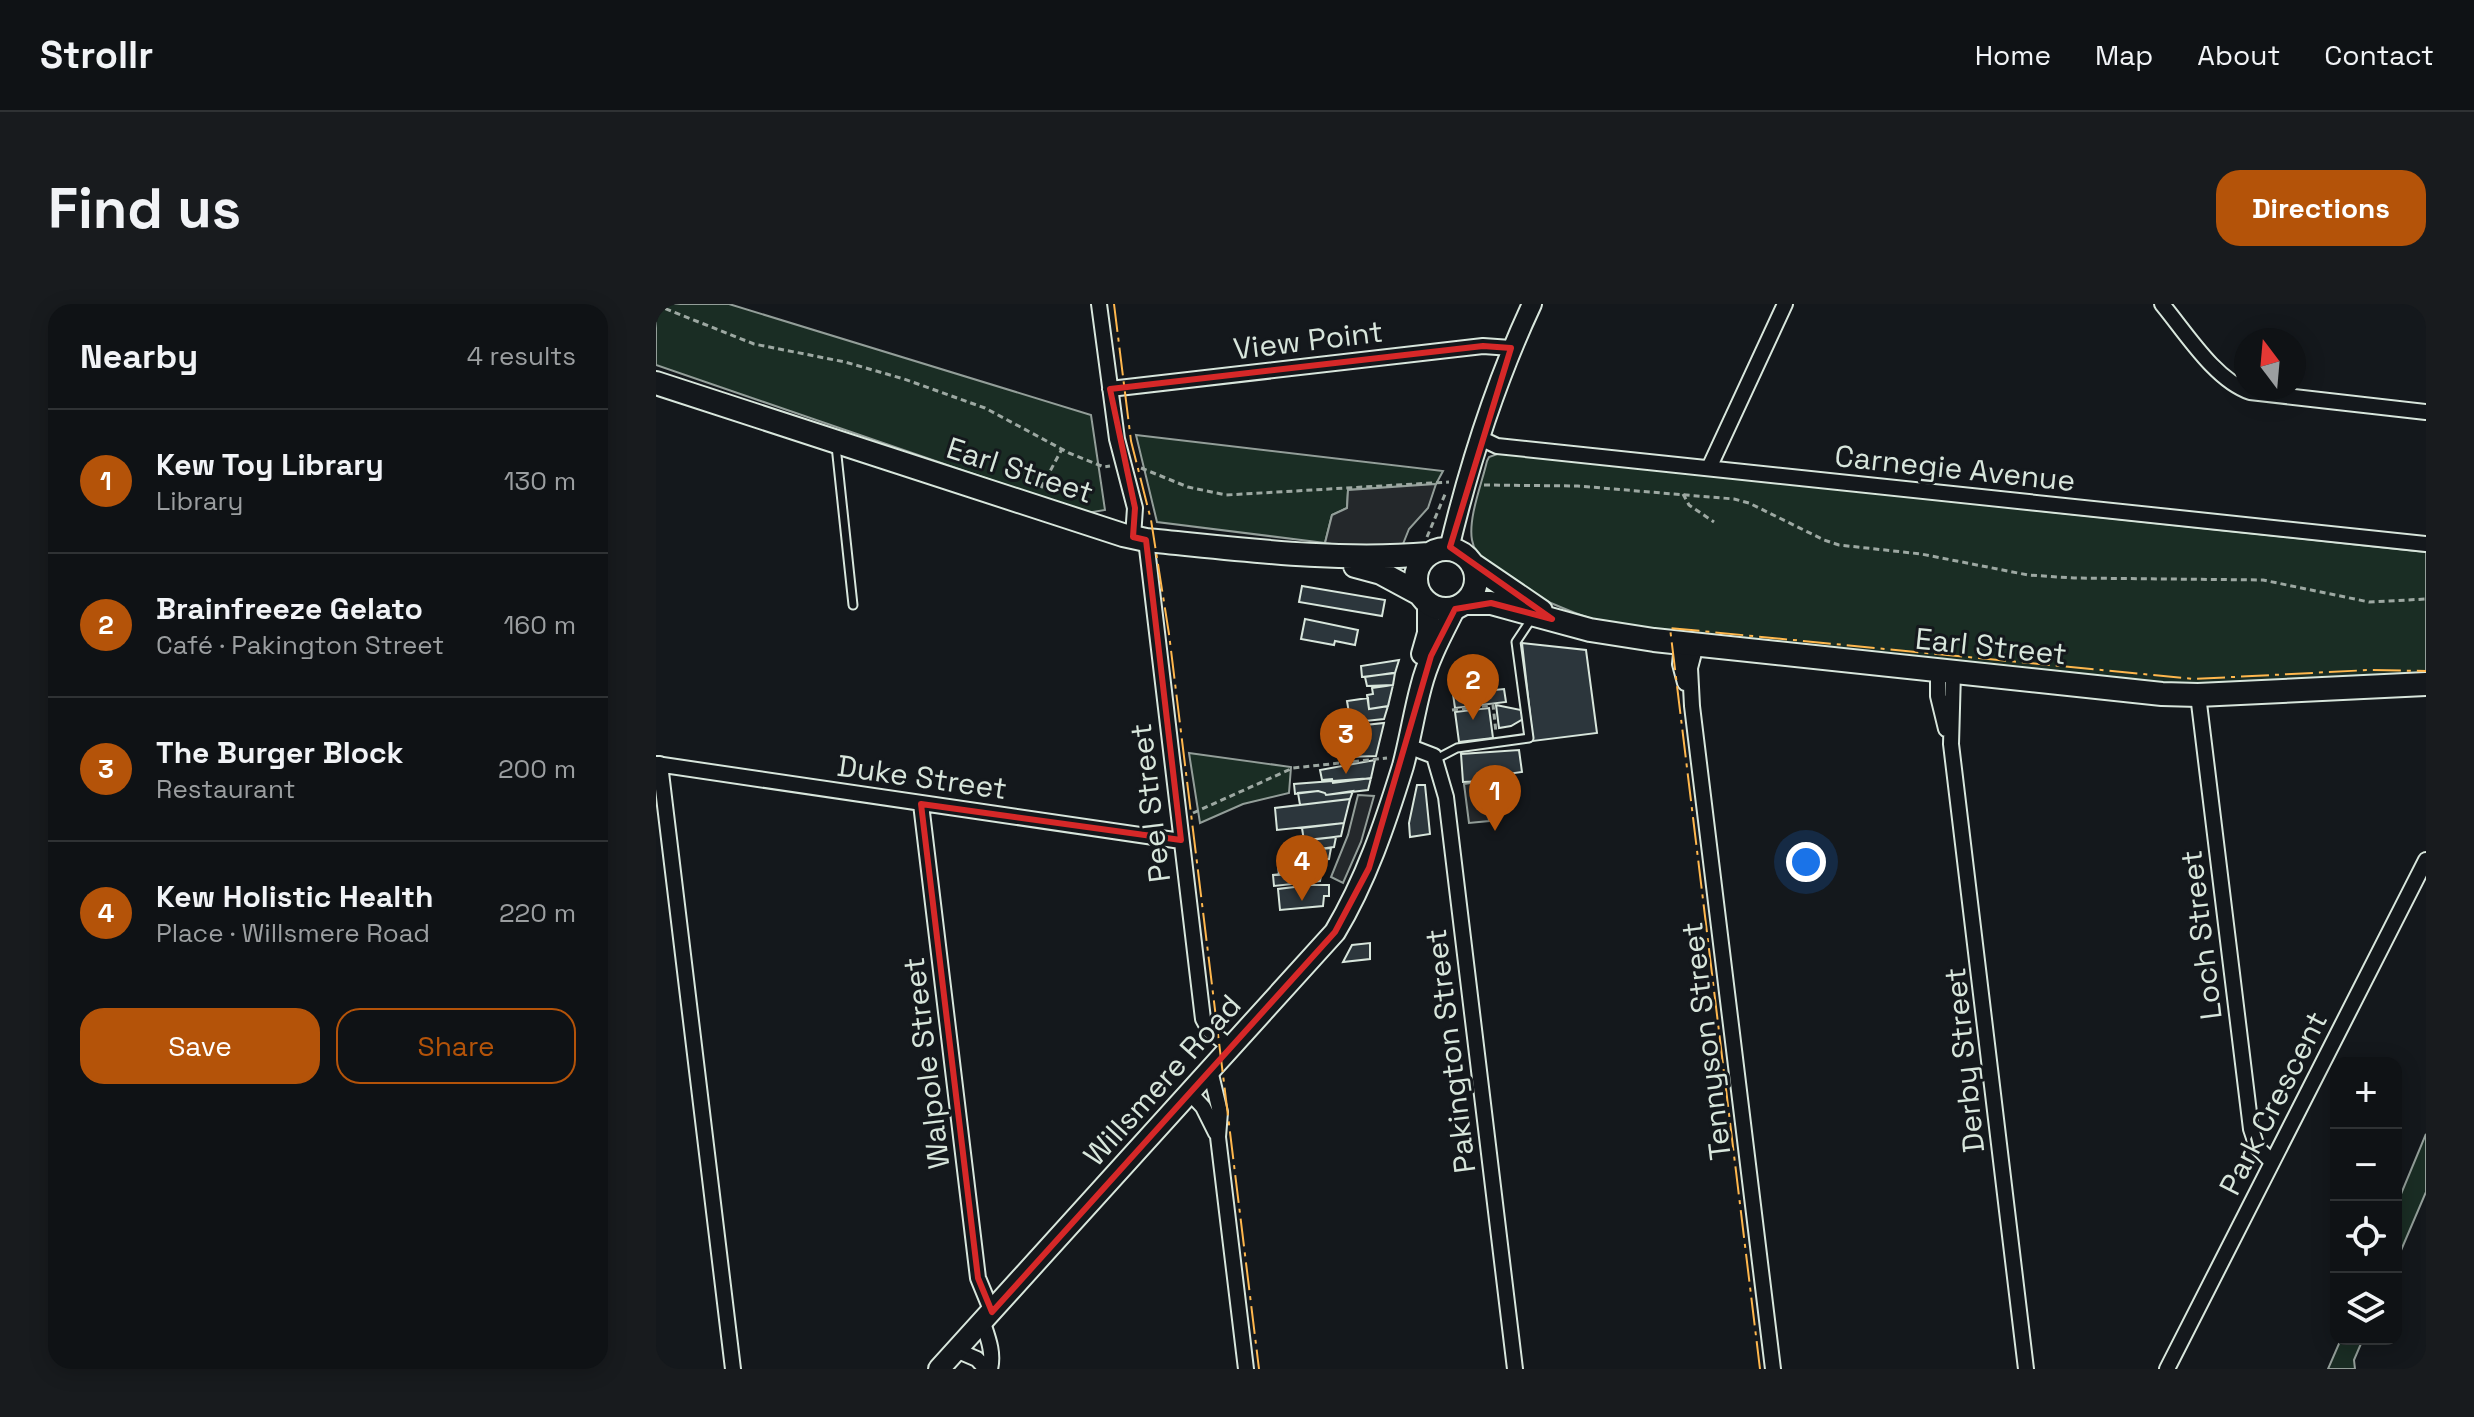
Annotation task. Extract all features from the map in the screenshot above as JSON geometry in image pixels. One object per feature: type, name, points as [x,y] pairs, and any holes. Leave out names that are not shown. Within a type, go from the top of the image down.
[{"type":"main road","name":"Earl Street","points":[[656,376],[707,398]]},
{"type":"main road","name":"Earl Street","points":[[656,383],[1140,539],[1324,557],[1386,558],[1439,552]]},
{"type":"main road","points":[[1439,552],[1465,555],[1472,564],[1474,583],[1461,606],[1439,608],[1424,598],[1417,572],[1422,562],[1439,552]]},
{"type":"main road","name":"Earl Street","points":[[1324,557],[1381,573],[1424,598]]},
{"type":"main road","name":"Earl Street","points":[[1472,564],[1541,615]]},
{"type":"main road","name":"Willsmere Road","points":[[1401,752],[1413,677],[1426,644],[1430,622],[1424,598]]},
{"type":"main road","name":"Earl Street","points":[[1461,606],[1491,603],[1590,630],[1689,644],[2162,694],[2426,684]]},
{"type":"main road","name":"Willsmere Road","points":[[939,1369],[1335,932],[1369,868],[1431,656],[1461,606]]},
{"type":"street","name":"Peel Street","points":[[1099,304],[1115,428],[1140,539],[1203,1019],[1209,1030],[1231,1048]]},
{"type":"street","points":[[1439,552],[1511,348],[1532,304]]},
{"type":"street","points":[[1709,468],[1785,304]]},
{"type":"street","points":[[2162,304],[2224,378],[2241,389],[2426,412]]},
{"type":"street","name":"View Point","points":[[1110,389],[1483,346],[1511,348]]},
{"type":"street","name":"Carnegie Avenue","points":[[1480,438],[1497,446],[2426,544]]},
{"type":"street","name":"Tennyson Street","points":[[1689,644],[1680,664],[1692,706],[1773,1369]]},
{"type":"street","name":"Derby Street","points":[[1946,671],[1938,696],[1951,744],[2026,1369]]},
{"type":"street","name":"Loch Street","points":[[2198,695],[2251,1129],[2257,1147],[2272,1162]]},
{"type":"street","points":[[1401,752],[1430,754],[1436,759]]},
{"type":"street","name":"Pakington Street","points":[[1436,759],[1446,797],[1515,1369]]},
{"type":"street","points":[[658,764],[733,1369]]},
{"type":"street","name":"Duke Street","points":[[658,764],[1181,841]]},
{"type":"street","name":"Walpole Street","points":[[921,804],[978,1278],[993,1359],[988,1369],[977,1359],[956,1350]]},
{"type":"street","name":"Park Crescent","points":[[2167,1369],[2426,860]]},
{"type":"street","points":[[1210,1070],[1220,1112],[1218,1137],[1246,1369]]},
{"type":"street","points":[[1190,1093],[1211,1120],[1218,1137]]},
{"type":"lane","points":[[835,440],[853,605]]},
{"type":"lane","points":[[1436,759],[1457,748],[1529,738],[1516,642],[1541,615]]},
{"type":"path","points":[[656,305],[754,344],[845,362],[985,408],[1062,449],[1104,467],[1147,470],[1188,487],[1226,495],[1466,482],[1683,494],[1749,503],[1839,545],[1921,554],[2028,575],[2263,580],[2369,602],[2426,599]]},
{"type":"path","points":[[1032,487],[1040,490],[1062,449]]},
{"type":"path","points":[[1683,494],[1689,505],[1714,522]]},
{"type":"path","points":[[1452,710],[1493,705],[1497,742]]},
{"type":"path","points":[[1178,819],[1293,768],[1401,752]]},
{"type":"highlighted area","points":[[1483,346],[1511,348],[1450,547],[1552,619],[1491,603],[1455,609],[1431,656],[1369,868],[1335,932],[992,1312],[978,1278],[921,804],[1181,840],[1146,540],[1133,537],[1135,508],[1110,389]]},
{"type":"green space","points":[[656,304],[729,304],[1091,415],[1105,510],[1087,513],[656,365]]},
{"type":"green space","points":[[1136,435],[1443,471],[1436,484],[1348,490],[1347,508],[1332,515],[1325,543],[1157,522]]},
{"type":"green space","points":[[1500,453],[2426,552],[2426,674],[2181,685],[1610,624],[1530,593],[1491,568],[1478,554],[1471,531],[1474,511],[1487,461]]},
{"type":"green space","points":[[1189,753],[1291,767],[1289,793],[1243,804],[1200,823]]},
{"type":"green space","points":[[2426,1134],[2426,1192],[2402,1248],[2402,1192]]},
{"type":"green space","points":[[2338,1345],[2360,1345],[2354,1360],[2355,1369],[2328,1369]]},
{"type":"shaded area","points":[[1436,484],[1428,508],[1409,529],[1399,554],[1325,543],[1332,515],[1347,508],[1348,490]]},
{"type":"shaded area","points":[[1484,781],[1489,821],[1469,823],[1464,784]]},
{"type":"shaded area","points":[[1358,795],[1374,796],[1361,842],[1343,883],[1331,877],[1348,835]]},
{"type":"building","points":[[1302,586],[1385,600],[1382,616],[1299,602]]},
{"type":"building","points":[[1305,619],[1358,630],[1355,645],[1301,639]]},
{"type":"building","points":[[1522,643],[1586,650],[1597,733],[1533,741]]},
{"type":"building","points":[[1399,660],[1395,673],[1362,677],[1361,666]]},
{"type":"building","points":[[1395,673],[1393,685],[1367,686],[1365,677]]},
{"type":"building","points":[[1393,685],[1388,706],[1369,709],[1367,695],[1373,694],[1372,688]]},
{"type":"building","points":[[1504,689],[1506,702],[1455,708],[1453,694]]},
{"type":"building","points":[[1368,698],[1369,709],[1388,706],[1384,719],[1346,723],[1345,713],[1349,713],[1347,701]]},
{"type":"building","points":[[1496,705],[1521,710],[1523,719],[1499,728]]},
{"type":"building","points":[[1489,708],[1493,738],[1459,742],[1455,712]]},
{"type":"building","points":[[1384,723],[1376,756],[1346,757],[1343,736],[1357,735],[1356,726]]},
{"type":"building","points":[[1519,750],[1522,772],[1486,777],[1487,781],[1463,782],[1461,754]]},
{"type":"building","points":[[1375,760],[1371,778],[1333,783],[1332,779],[1322,780],[1320,770]]},
{"type":"building","points":[[1371,778],[1368,790],[1326,795],[1318,791],[1295,794],[1294,784]]},
{"type":"building","points":[[1417,785],[1425,785],[1430,834],[1410,837],[1409,823]]},
{"type":"building","points":[[1318,791],[1326,795],[1353,791],[1350,799],[1300,805],[1298,793]]},
{"type":"building","points":[[1350,799],[1344,823],[1277,830],[1275,808]]},
{"type":"building","points":[[1344,823],[1341,836],[1304,841],[1302,828]]},
{"type":"building","points":[[1336,837],[1334,847],[1289,853],[1287,842]]},
{"type":"building","points":[[1331,848],[1329,859],[1278,865],[1278,861],[1284,861],[1283,853]]},
{"type":"building","points":[[1327,859],[1324,870],[1279,875],[1278,865]]},
{"type":"building","points":[[1322,870],[1320,881],[1274,886],[1273,875]]},
{"type":"building","points":[[1329,885],[1329,896],[1324,896],[1323,906],[1280,910],[1278,889]]},
{"type":"building","points":[[1370,943],[1370,959],[1343,962],[1352,945]]},
{"type":"power","points":[[1114,304],[1131,441],[1151,520],[1169,634],[1259,1369]]},
{"type":"power","points":[[1760,1369],[1670,628],[2194,679],[2369,670],[2426,671]]},
{"type":"place","name":"Brainfreeze Gelato","points":[[1473,720]]},
{"type":"place","name":"The Burger Block","points":[[1346,774]]},
{"type":"place","name":"Kew Toy Library","points":[[1495,831]]},
{"type":"place","name":"Kew Holistic Health","points":[[1302,901]]}]
